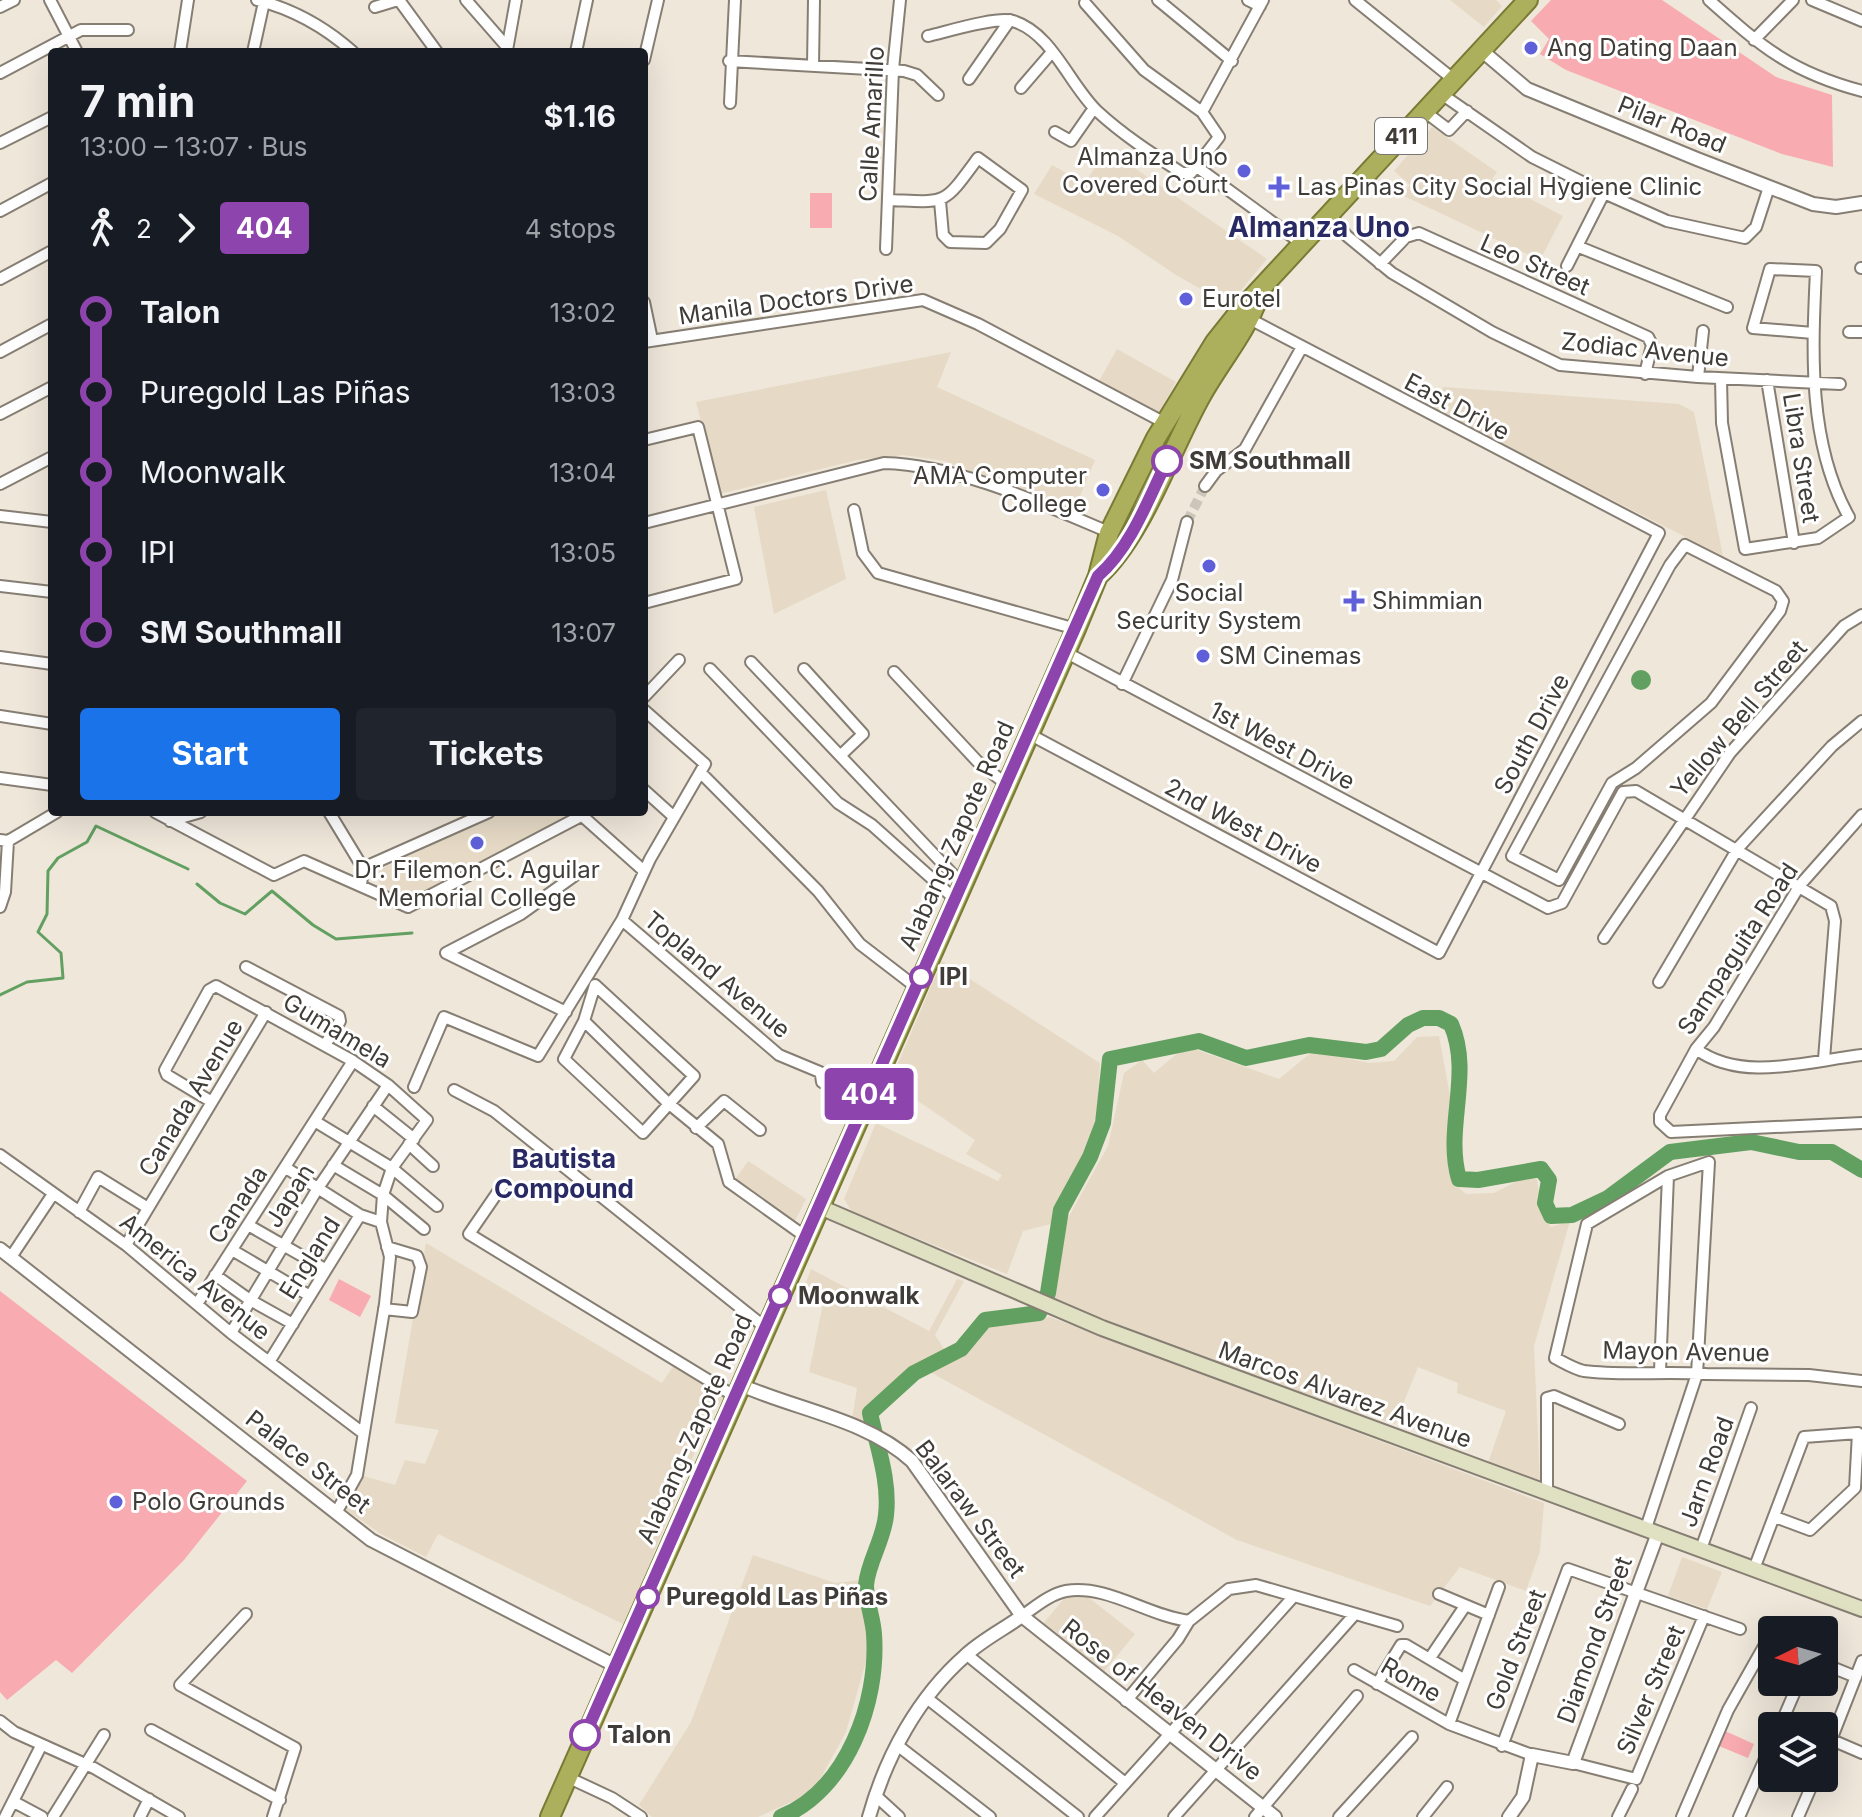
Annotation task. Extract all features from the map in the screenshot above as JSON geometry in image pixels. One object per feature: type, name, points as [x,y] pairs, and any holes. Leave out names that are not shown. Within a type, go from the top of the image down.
[{"type":"highway","name":"Alabang-Zapote Road","points":[[1098,576],[1113,563],[1127,540],[1244,316],[1260,293],[1301,243],[1528,0]]},
{"type":"highway","name":"Alabang-Zapote Road","points":[[550,1817],[820,1207],[858,1099],[916,987],[1076,629],[1098,576],[1109,533],[1165,423],[1204,358],[1244,316]]},
{"type":"main road","name":"Marcos Alvarez Avenue","points":[[820,1207],[1052,1308],[1862,1609]]},
{"type":"street","points":[[0,7],[14,0]]},
{"type":"street","points":[[50,0],[75,48]]},
{"type":"street","points":[[181,48],[188,0]]},
{"type":"street","points":[[375,7],[398,0],[434,48]]},
{"type":"street","points":[[466,0],[505,48]]},
{"type":"street","points":[[507,48],[516,0]]},
{"type":"street","points":[[577,48],[587,0]]},
{"type":"street","points":[[647,48],[658,0]]},
{"type":"street","points":[[730,103],[729,61],[735,0]]},
{"type":"street","points":[[813,66],[814,0]]},
{"type":"street","name":"Calle Amarillo","points":[[886,249],[893,69],[900,0]]},
{"type":"street","points":[[1158,0],[1232,61]]},
{"type":"street","points":[[1202,112],[1262,3],[1248,0]]},
{"type":"street","points":[[1355,0],[1447,86],[1467,111],[1532,157],[1604,193],[1667,221],[1745,238],[1756,227],[1769,187]]},
{"type":"street","points":[[1709,0],[1754,40],[1800,71],[1862,91]]},
{"type":"street","points":[[1754,40],[1793,0]]},
{"type":"street","points":[[1812,0],[1862,21]]},
{"type":"street","points":[[254,48],[261,1],[312,23],[347,48]]},
{"type":"street","points":[[928,36],[1010,20],[1025,27],[1052,52],[1094,108],[1126,137],[1182,173],[1194,170],[1219,137],[1202,112],[1144,70],[1085,3]]},
{"type":"street","points":[[969,79],[1010,20]]},
{"type":"street","points":[[0,73],[81,30],[128,30]]},
{"type":"street","name":"Pilar Road","points":[[1481,50],[1527,89],[1769,187],[1813,204],[1836,207],[1862,203]]},
{"type":"street","points":[[1021,88],[1052,52]]},
{"type":"street","points":[[729,61],[893,69],[917,75],[938,95]]},
{"type":"street","points":[[1055,132],[1071,141],[1094,108]]},
{"type":"street","points":[[1424,111],[1451,130],[1467,111]]},
{"type":"street","points":[[0,143],[48,119]]},
{"type":"street","points":[[888,200],[940,201],[951,196],[978,158],[1022,190],[1000,229],[986,243],[950,242],[943,235],[940,201]]},
{"type":"street","points":[[1194,170],[1301,243]]},
{"type":"street","points":[[0,211],[48,185]]},
{"type":"street","points":[[1567,266],[1604,193]]},
{"type":"street","name":"Zodiac Avenue","points":[[1329,213],[1347,236],[1380,264],[1492,332],[1550,362],[1578,368],[1645,374],[1840,384]]},
{"type":"street","name":"Leo Street","points":[[1380,264],[1406,237],[1419,233],[1648,337],[1652,345],[1645,374]]},
{"type":"street","points":[[1579,247],[1727,307]]},
{"type":"street","points":[[0,279],[48,253]]},
{"type":"street","points":[[1721,379],[1722,423],[1745,549],[1818,538],[1849,517],[1834,490],[1812,384],[1816,271],[1770,269],[1753,328],[1813,333]]},
{"type":"street","name":"Manila Doctors Drive","points":[[648,341],[923,300],[978,324],[1165,423]]},
{"type":"street","name":"East Drive","points":[[1244,316],[1659,533]]},
{"type":"street","points":[[0,352],[48,326]]},
{"type":"street","points":[[1698,377],[1703,331]]},
{"type":"street","points":[[1849,332],[1862,332]]},
{"type":"street","points":[[1205,486],[1216,471],[1245,449],[1302,347]]},
{"type":"street","name":"Libra Street","points":[[1767,380],[1794,543]]},
{"type":"street","points":[[0,414],[48,389]]},
{"type":"street","points":[[648,439],[698,427],[736,579],[648,602]]},
{"type":"street","points":[[0,484],[48,459]]},
{"type":"street","points":[[648,522],[884,463],[913,464],[965,477],[1127,540]]},
{"type":"street","points":[[854,510],[863,553],[878,573],[1076,629]]},
{"type":"street","points":[[0,516],[48,522]]},
{"type":"street","points":[[1122,684],[1172,580],[1187,522]]},
{"type":"street","name":"South Drive","points":[[1439,953],[1659,533]]},
{"type":"street","points":[[1685,545],[1780,596],[1783,601],[1780,611],[1711,703],[1636,768],[1612,783],[1559,880],[1512,856],[1592,709],[1681,546],[1685,545]]},
{"type":"street","points":[[0,586],[48,592]]},
{"type":"street","name":"Yellow Bell Street","points":[[1604,938],[1730,753],[1844,626],[1862,615]]},
{"type":"street","name":"1st West Drive","points":[[1065,652],[1548,908],[1562,903],[1623,792],[1636,791],[1682,820]]},
{"type":"street","points":[[0,657],[48,663]]},
{"type":"street","points":[[648,693],[679,660]]},
{"type":"street","points":[[751,662],[842,754],[959,892]]},
{"type":"street","points":[[710,669],[838,803],[872,825],[959,892]]},
{"type":"street","points":[[804,669],[863,734],[842,754]]},
{"type":"street","points":[[894,672],[977,761],[1006,784]]},
{"type":"street","points":[[1572,699],[1592,709]]},
{"type":"street","points":[[648,714],[818,891],[860,944],[916,987]]},
{"type":"street","points":[[0,716],[48,723]]},
{"type":"street","points":[[1659,982],[1738,848],[1832,746],[1862,721]]},
{"type":"street","name":"2nd West Drive","points":[[1029,734],[1439,953]]},
{"type":"street","name":"Topland Avenue","points":[[703,768],[644,871],[622,920],[779,1055],[821,1075],[822,1082],[858,1099]]},
{"type":"street","points":[[0,778],[48,784]]},
{"type":"street","points":[[648,794],[674,817]]},
{"type":"street","name":"Sampaguita Road","points":[[1862,815],[1800,885],[1714,1027],[1696,1049],[1660,1115],[1660,1122],[1671,1132],[1862,1123]]},
{"type":"street","points":[[0,907],[5,892],[4,841],[50,816]]},
{"type":"street","points":[[162,816],[274,875],[304,861],[408,907],[575,816]]},
{"type":"street","points":[[170,821],[187,816]]},
{"type":"street","points":[[331,816],[363,868],[361,885]]},
{"type":"street","points":[[363,868],[480,816]]},
{"type":"street","points":[[581,816],[644,871]]},
{"type":"street","points":[[1682,820],[1738,848],[1831,906],[1834,913],[1824,1059]]},
{"type":"street","points":[[566,1012],[446,953],[521,914],[574,876]]},
{"type":"street","points":[[414,1087],[444,1017],[538,1056],[622,920]]},
{"type":"street","points":[[246,967],[339,1016],[340,1021],[325,1045]]},
{"type":"street","points":[[595,985],[694,1076],[668,1103],[643,1133],[564,1059],[584,1021],[595,985]]},
{"type":"street","name":"Gumamela","points":[[212,1102],[167,1075],[165,1070],[209,990],[218,987],[353,1061],[388,1085],[427,1120],[411,1142]]},
{"type":"street","name":"Canada Avenue","points":[[126,1245],[266,1012]]},
{"type":"street","points":[[584,1021],[668,1103],[718,1144],[729,1182],[806,1237]]},
{"type":"street","points":[[1696,1049],[1733,1068],[1862,1055]]},
{"type":"street","name":"Canada","points":[[197,1304],[353,1061]]},
{"type":"street","name":"Japan","points":[[231,1333],[318,1188],[388,1085]]},
{"type":"street","points":[[454,1090],[494,1111],[766,1328]]},
{"type":"street","points":[[696,1128],[724,1101],[760,1130]]},
{"type":"street","points":[[373,1106],[433,1166]]},
{"type":"street","points":[[316,1122],[392,1168],[437,1206]]},
{"type":"street","points":[[336,1513],[357,1475],[384,1309],[390,1257],[381,1222],[383,1195],[392,1168],[411,1142]]},
{"type":"street","name":"America Avenue","points":[[0,1155],[126,1245],[231,1333],[363,1433]]},
{"type":"street","points":[[1652,1531],[1697,1374],[1709,1162],[1668,1176],[1660,1371]]},
{"type":"street","points":[[333,1165],[383,1195],[424,1229]]},
{"type":"street","name":"Canada","points":[[286,1168],[360,1215],[381,1222]]},
{"type":"street","name":"Mayon Avenue","points":[[1668,1176],[1587,1224],[1555,1358],[1581,1371],[1809,1375],[1862,1381]]},
{"type":"street","points":[[79,1212],[98,1177],[148,1208]]},
{"type":"street","points":[[504,1183],[469,1234],[738,1391]]},
{"type":"street","points":[[6,1253],[53,1194]]},
{"type":"street","name":"England","points":[[269,1362],[360,1215]]},
{"type":"street","points":[[248,1225],[325,1269]]},
{"type":"street","points":[[384,1309],[412,1312],[421,1267],[417,1256],[387,1247]]},
{"type":"street","points":[[232,1250],[310,1296]]},
{"type":"street","name":"Palace Street","points":[[6,1253],[336,1513],[384,1547],[616,1666]]},
{"type":"street","points":[[215,1275],[250,1300],[293,1324]]},
{"type":"street","name":"Balaraw Street","points":[[738,1391],[862,1430],[885,1440],[912,1461],[1022,1616]]},
{"type":"street","points":[[1547,1492],[1547,1398],[1554,1396],[1619,1424]]},
{"type":"street","name":"Jarn Road","points":[[1701,1549],[1751,1408]]},
{"type":"street","points":[[1754,1569],[1804,1437],[1858,1433],[1855,1488],[1810,1530],[1775,1517]]},
{"type":"street","name":"Diamond Street","points":[[1573,1763],[1637,1592],[1652,1531]]},
{"type":"street","name":"Gold Street","points":[[1502,1746],[1568,1569],[1637,1592]]},
{"type":"street","points":[[1126,1701],[1178,1639],[1189,1621],[1229,1589],[1241,1585],[1294,1596],[1397,1626]]},
{"type":"street","points":[[1449,1724],[1499,1587]]},
{"type":"street","points":[[869,1817],[897,1745],[928,1699],[966,1654],[1054,1595],[1094,1592],[1169,1618],[1189,1621]]},
{"type":"street","points":[[1637,1592],[1740,1629]]},
{"type":"street","points":[[1439,1594],[1489,1615]]},
{"type":"street","points":[[1095,1817],[1294,1596]]},
{"type":"street","points":[[1430,1658],[1465,1606]]},
{"type":"street","points":[[246,1614],[180,1685],[294,1746],[273,1817]]},
{"type":"street","points":[[1174,1817],[1355,1614]]},
{"type":"street","name":"Rose of Heaven Drive","points":[[1022,1616],[1216,1770],[1259,1813],[1275,1817]]},
{"type":"street","name":"Silver Street","points":[[1618,1817],[1704,1616]]},
{"type":"street","points":[[1377,1684],[1401,1645],[1430,1658],[1465,1680]]},
{"type":"street","points":[[966,1654],[1125,1783]]},
{"type":"street","points":[[1682,1817],[1728,1710],[1758,1660]]},
{"type":"street","points":[[1838,1724],[1862,1661]]},
{"type":"street","name":"Rome","points":[[1354,1670],[1449,1724],[1532,1755]]},
{"type":"street","points":[[1838,1670],[1856,1677]]},
{"type":"street","points":[[1259,1813],[1357,1696]]},
{"type":"street","points":[[928,1699],[1078,1817]]},
{"type":"street","points":[[0,1721],[41,1746],[86,1765],[179,1817]]},
{"type":"street","points":[[151,1730],[280,1800]]},
{"type":"street","points":[[53,1817],[104,1735]]},
{"type":"street","points":[[1339,1817],[1412,1737]]},
{"type":"street","points":[[1838,1743],[1862,1753]]},
{"type":"street","points":[[897,1745],[990,1817]]},
{"type":"street","points":[[5,1817],[41,1746]]},
{"type":"street","points":[[1509,1817],[1523,1797],[1532,1755],[1573,1763],[1634,1784]]},
{"type":"street","points":[[1739,1817],[1758,1774]]},
{"type":"street","points":[[567,1777],[612,1798],[641,1817]]},
{"type":"street","points":[[1423,1817],[1447,1787]]},
{"type":"street","points":[[1798,1817],[1809,1792]]},
{"type":"street","points":[[875,1795],[899,1817]]},
{"type":"street","points":[[140,1817],[149,1799]]},
{"type":"street","points":[[14,1802],[42,1817]]},
{"type":"shaded area","points":[[1450,0],[1496,0],[1502,6],[1484,27]]},
{"type":"shaded area","points":[[1551,0],[1662,0],[1776,77],[1832,95],[1833,167],[1782,154],[1566,70],[1540,54],[1549,39],[1531,21]]},
{"type":"shaded area","points":[[1432,127],[1497,172],[1492,179],[1563,216],[1540,260],[1402,195],[1410,185],[1394,171]]},
{"type":"shaded area","points":[[1107,149],[1267,259],[1229,305],[1176,275],[1118,236],[1034,194],[1052,165],[1085,183]]},
{"type":"shaded area","points":[[810,193],[832,193],[832,228],[810,228]]},
{"type":"shaded area","points":[[1117,349],[1176,382],[1158,414],[1099,381]]},
{"type":"shaded area","points":[[951,352],[937,387],[1095,460],[1073,513],[945,461],[903,455],[857,460],[720,494],[696,402]]},
{"type":"shaded area","points":[[1443,387],[1679,404],[1694,412],[1723,556],[1431,408]]},
{"type":"shaded area","points":[[826,490],[846,579],[774,614],[754,507]]},
{"type":"shaded area","points":[[1637,670],[1645,670],[1651,680],[1645,690],[1637,690],[1631,684],[1631,676]]},
{"type":"shaded area","name":"Dr. Filemon C. Aguilar Memorial College","points":[[494,816],[570,816],[407,902],[387,896],[374,872]]},
{"type":"shaded area","points":[[942,961],[1100,1063],[1097,1114],[1087,1153],[1055,1208],[1055,1223],[1023,1231],[1007,1274],[852,1212],[844,1199],[876,1123],[998,1181],[1002,1175],[966,1154],[975,1140],[890,1082]]},
{"type":"shaded area","points":[[1439,1036],[1452,1107],[1451,1181],[1466,1194],[1494,1193],[1523,1178],[1537,1179],[1542,1216],[1551,1227],[1570,1221],[1534,1346],[1540,1482],[1488,1463],[1506,1411],[1457,1393],[1458,1383],[1418,1367],[1395,1424],[1219,1364],[1053,1299],[1068,1218],[1108,1146],[1124,1073],[1142,1060],[1154,1073],[1186,1046],[1279,1079],[1313,1051],[1369,1063],[1394,1061],[1417,1037]]},
{"type":"shaded area","points":[[748,1161],[806,1199],[794,1223],[734,1181]]},
{"type":"shaded area","points":[[426,1243],[662,1383],[674,1365],[726,1397],[711,1412],[625,1625],[438,1534],[426,1557],[381,1534],[345,1509],[360,1475],[395,1485],[405,1460],[425,1464],[439,1430],[395,1423]]},
{"type":"shaded area","points":[[811,1269],[929,1331],[957,1279],[964,1281],[935,1335],[948,1355],[911,1367],[872,1413],[869,1427],[852,1420],[857,1388],[809,1372],[825,1294],[805,1285]]},
{"type":"shaded area","points":[[339,1279],[371,1296],[360,1317],[329,1300]]},
{"type":"shaded area","name":"Polo Grounds","points":[[0,1291],[247,1481],[184,1560],[72,1673],[56,1660],[7,1700],[0,1692]]},
{"type":"shaded area","points":[[1050,1317],[1544,1503],[1540,1551],[1526,1591],[1460,1567],[1430,1606],[1237,1540],[930,1372],[966,1355],[991,1323],[1025,1323]]},
{"type":"shaded area","points":[[753,1555],[835,1583],[860,1580],[873,1636],[846,1732],[813,1792],[758,1817],[652,1817],[639,1805],[691,1722]]},
{"type":"shaded area","points":[[1682,1557],[1722,1572],[1707,1609],[1668,1596]]},
{"type":"shaded area","points":[[1067,1595],[1088,1597],[1135,1634],[1102,1674],[1042,1625]]},
{"type":"shaded area","points":[[1725,1731],[1754,1744],[1748,1758],[1719,1746]]},
{"type":"waterway","points":[[0,995],[27,982],[63,978],[61,953],[38,932],[47,914],[48,871],[58,858],[87,842],[96,826],[188,869]]},
{"type":"waterway","points":[[197,884],[220,903],[245,914],[272,891],[313,925],[336,939],[412,933]]},
{"type":"waterway","points":[[781,1817],[804,1804],[824,1787],[841,1765],[854,1741],[871,1687],[874,1634],[866,1585],[885,1524],[887,1502],[885,1476],[870,1413],[914,1373],[961,1349],[985,1320],[1039,1313],[1048,1293],[1061,1210],[1090,1157],[1103,1123],[1110,1059],[1199,1041],[1246,1058],[1309,1045],[1366,1052],[1381,1049],[1408,1025],[1423,1018],[1439,1018],[1451,1024],[1457,1043],[1459,1082],[1455,1160],[1459,1179],[1478,1180],[1541,1169],[1549,1180],[1545,1203],[1551,1216],[1572,1215],[1608,1198],[1670,1152],[1751,1142],[1799,1152],[1832,1152],[1862,1170]]},
{"type":"tunnel","points":[[1187,522],[1205,486]]},
{"type":"bus line","name":"404","points":[[585,1735],[1098,576],[1113,563],[1127,540],[1167,461]]},
{"type":"place","name":"Ang Dating Daan","points":[[1531,48]]},
{"type":"place","name":"Almanza Uno Covered Court","points":[[1244,171]]},
{"type":"place","name":"Las Pinas City Social Hygiene Clinic","points":[[1279,187]]},
{"type":"place","name":"Eurotel","points":[[1186,299]]},
{"type":"place","name":"SM Southmall","points":[[1167,461]]},
{"type":"place","name":"AMA Computer College","points":[[1103,490]]},
{"type":"place","name":"Social Security System","points":[[1209,566]]},
{"type":"place","name":"Shimmian","points":[[1354,601]]},
{"type":"place","name":"SM Cinemas","points":[[1203,656]]},
{"type":"place","name":"Dr. Filemon C. Aguilar Memorial College","points":[[477,843]]},
{"type":"place","name":"IPI","points":[[921,977]]},
{"type":"place","name":"Moonwalk","points":[[780,1296]]},
{"type":"place","name":"Polo Grounds","points":[[116,1502]]},
{"type":"place","name":"Puregold Las Piñas","points":[[648,1597]]},
{"type":"place","name":"Talon","points":[[585,1735]]},
{"type":"district","name":"Almanza Uno","points":[[1319,227]]},
{"type":"district","name":"Bautista Compound","points":[[564,1174]]}]
